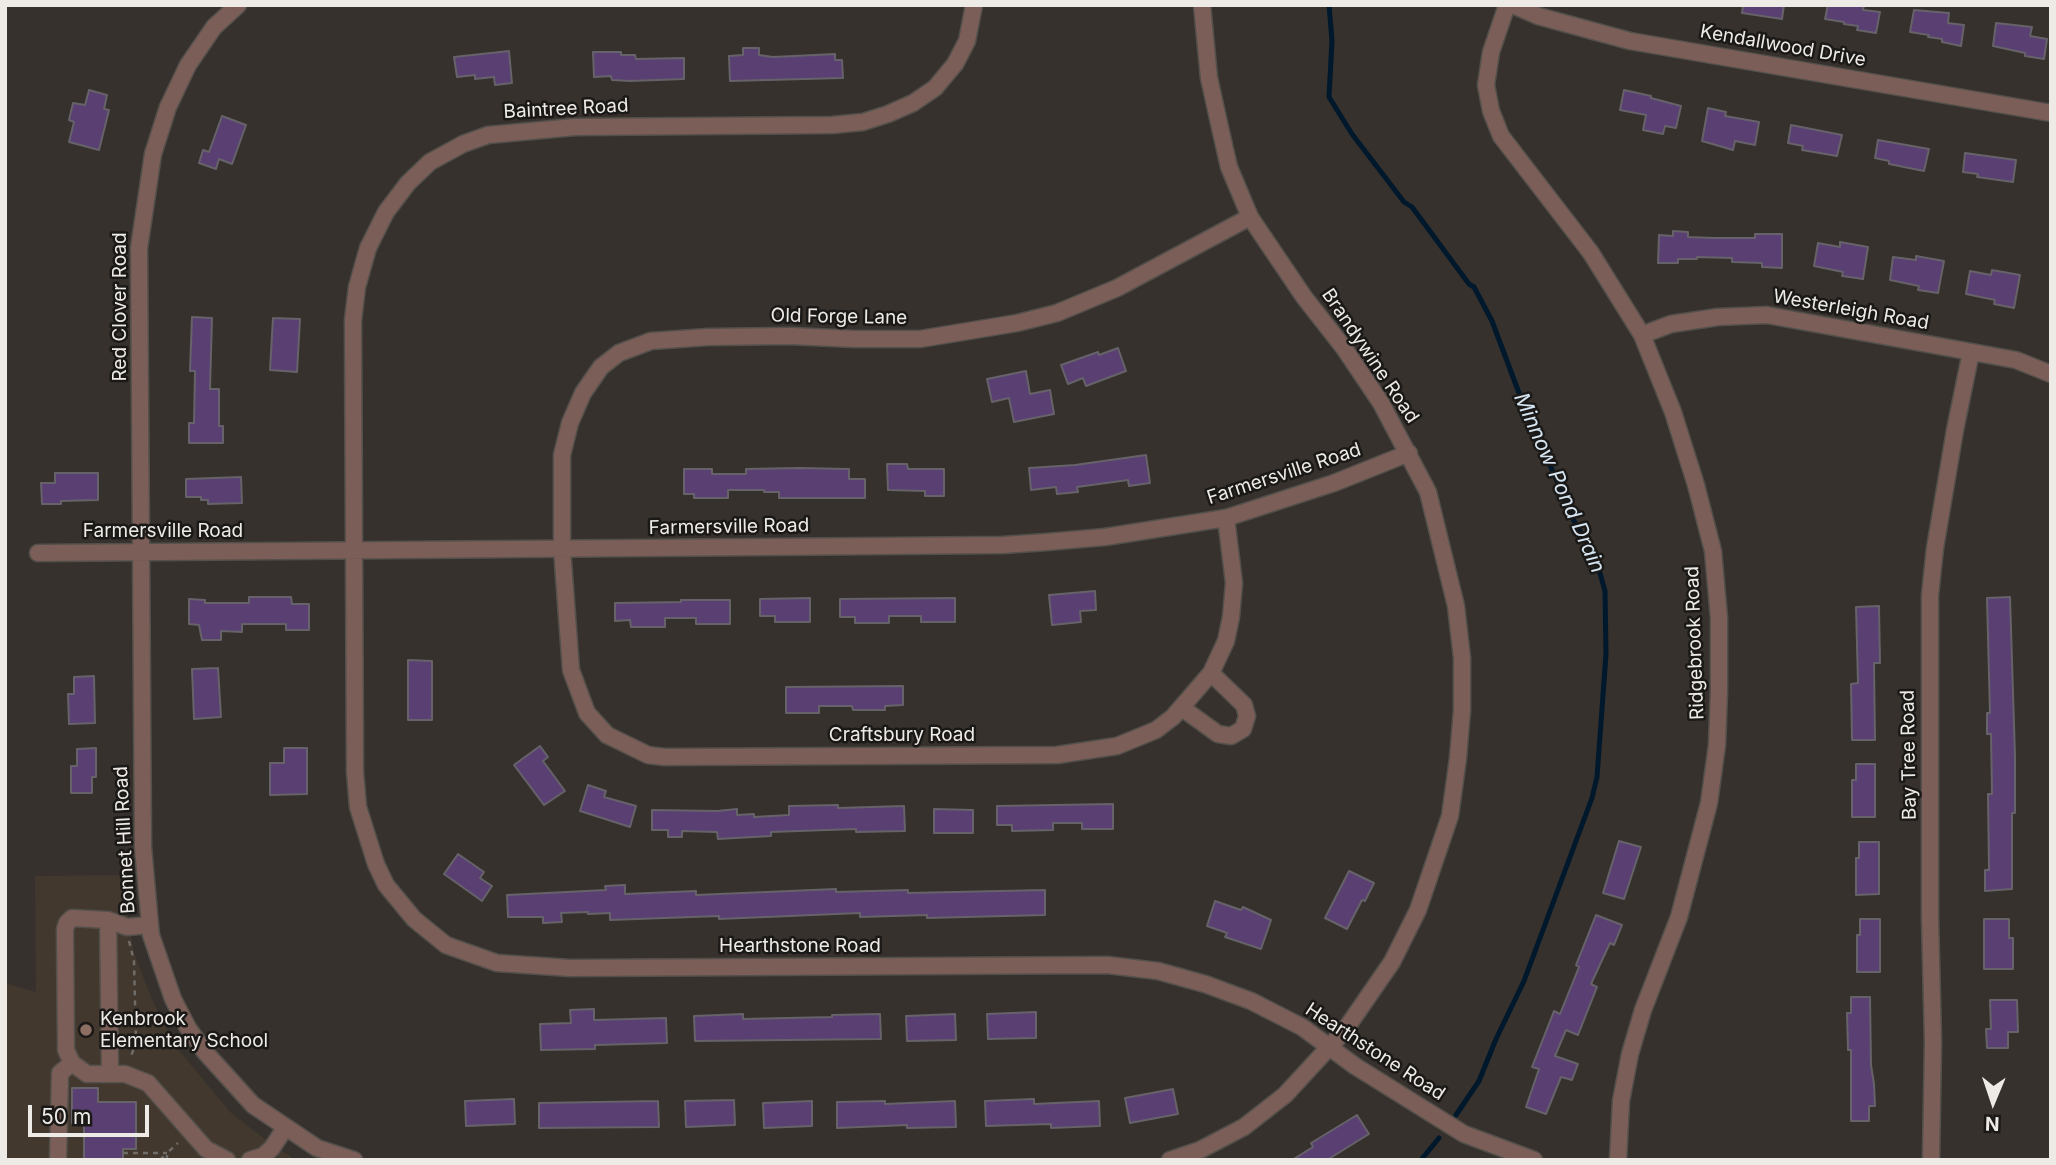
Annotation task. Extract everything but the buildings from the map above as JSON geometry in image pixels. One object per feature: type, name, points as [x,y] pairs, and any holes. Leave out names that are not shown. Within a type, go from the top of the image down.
[{"type":"street","name":"Baintree Road","points":[[354,551],[353,320],[357,287],[368,248],[386,212],[408,183],[430,162],[463,144],[488,135],[528,130],[575,127],[784,127],[863,122],[913,103],[935,88],[955,64],[967,41],[974,5]]},
{"type":"street","name":"Brandywine Road","points":[[1202,5],[1209,78],[1221,132],[1229,167],[1250,217],[1304,297],[1381,402],[1409,453],[1428,492],[1456,606],[1462,658],[1462,710],[1450,816],[1418,910],[1392,962],[1330,1048]]},
{"type":"street","name":"Ridgebrook Road","points":[[1507,5],[1491,52],[1486,85],[1491,111],[1502,136],[1591,253],[1642,335],[1674,412],[1713,551],[1719,618],[1719,705],[1709,803],[1679,917],[1643,1010],[1630,1054],[1621,1101],[1618,1160]]},
{"type":"street","name":"Kendallwood Drive","points":[[1513,5],[1538,16],[1630,41],[2051,113]]},
{"type":"street","name":"Red Clover Road","points":[[141,551],[139,248],[144,200],[153,154],[168,107],[188,65],[214,27],[233,7]]},
{"type":"street","name":"Old Forge Lane","points":[[562,549],[562,455],[570,423],[589,384],[601,367],[619,353],[651,341],[790,336],[855,340],[920,339],[1017,323],[1057,313],[1117,288],[1250,217]]},
{"type":"street","name":"Westerleigh Road","points":[[1642,335],[1671,324],[1718,317],[1767,315],[2016,360],[2051,374]]},
{"type":"street","name":"Bay Tree Road","points":[[1931,1160],[1933,1042],[1930,918],[1930,595],[1950,456],[1971,352]]},
{"type":"street","name":"Farmersville Road","points":[[38,553],[1014,544],[1105,537],[1226,518],[1334,483],[1409,453]]},
{"type":"street","name":"Craftsbury Road","points":[[562,549],[570,670],[587,713],[607,735],[648,755],[1057,755],[1117,746],[1156,730],[1182,708],[1211,673],[1226,640],[1231,617],[1234,583],[1226,518]]},
{"type":"street","name":"Bonnet Hill Road","points":[[141,551],[143,847],[150,925],[162,968],[173,999],[188,1027],[205,1052],[253,1105],[317,1148],[354,1160]]},
{"type":"street","name":"Hearthstone Road","points":[[354,551],[355,772],[358,807],[376,864],[386,885],[414,919],[446,945],[497,963],[570,968],[1107,965],[1158,971],[1251,1001],[1302,1027],[1414,1104],[1464,1134],[1534,1160]]},
{"type":"street","points":[[1182,708],[1218,734],[1231,736],[1242,729],[1247,716],[1244,705],[1211,673]]},
{"type":"street","points":[[150,925],[127,927],[108,920],[72,918],[65,929],[66,1050],[72,1063],[87,1074],[118,1073],[148,1083],[206,1149],[227,1160]]},
{"type":"street","points":[[108,920],[118,1073]]},
{"type":"street","points":[[1170,1160],[1200,1150],[1244,1126],[1285,1095],[1330,1048]]},
{"type":"street","points":[[58,1160],[60,1073],[72,1063]]},
{"type":"street","points":[[250,1160],[263,1156],[272,1148],[285,1128]]},
{"type":"path","points":[[118,1073],[136,1043],[134,961],[127,927]]},
{"type":"path","points":[[70,1124],[84,1125]]},
{"type":"path","points":[[160,1160],[192,1132]]},
{"type":"path","points":[[123,1153],[167,1153]]},
{"type":"path","points":[[167,1153],[167,1160]]},
{"type":"shaded area","name":"Kenbrook Elementary School","points":[[121,875],[134,953],[173,1043],[230,1112],[296,1160],[5,1160],[5,983],[36,992],[35,876]]},
{"type":"waterway","name":"Minnow Pond Drain","points":[[1329,5],[1332,41],[1329,97],[1352,134],[1474,287],[1492,321],[1519,393],[1574,521],[1596,559],[1605,591],[1606,654],[1597,777],[1592,798],[1524,981],[1479,1081],[1456,1115]]},
{"type":"waterway","name":"Minnow Pond Drain","points":[[1421,1160],[1439,1138]]},
{"type":"place","name":"Kenbrook Elementary School","points":[[86,1030]]}]
